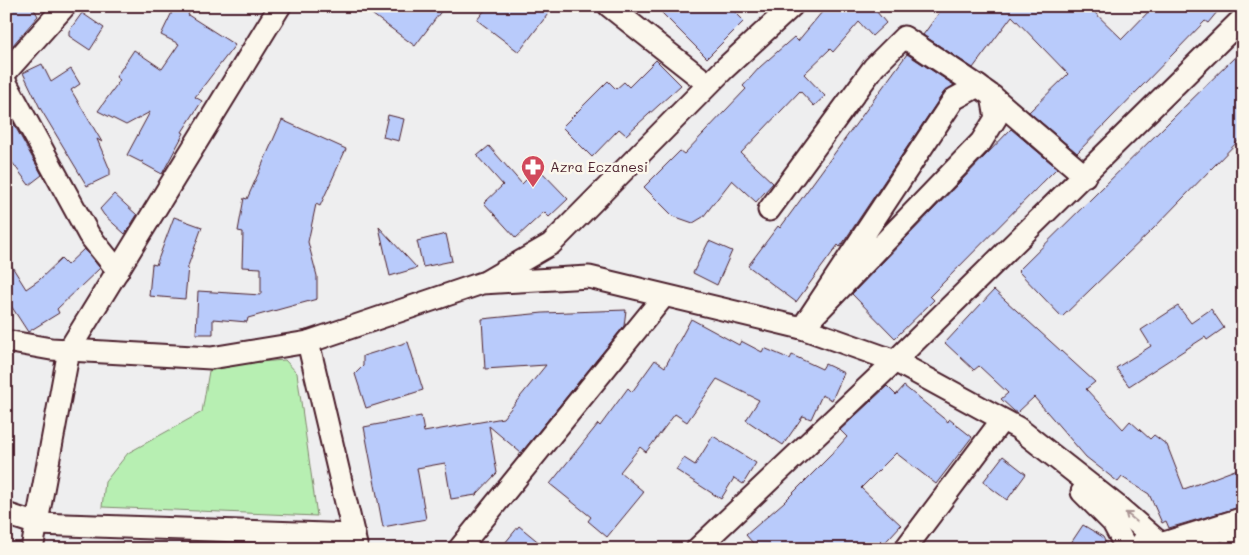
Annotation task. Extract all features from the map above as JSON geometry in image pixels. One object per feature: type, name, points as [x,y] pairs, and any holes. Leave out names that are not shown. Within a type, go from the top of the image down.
[{"type":"main road","points":[[1140,549],[1145,543],[1166,547],[1243,521]]},
{"type":"main road","points":[[1233,549],[1243,545]]},
{"type":"street","points":[[6,72],[65,6]]},
{"type":"street","points":[[32,549],[69,350],[220,100],[280,6]]},
{"type":"street","points":[[609,6],[708,84]]},
{"type":"street","points":[[6,341],[69,350],[211,358],[308,342],[482,283],[551,244],[708,84],[792,6]]},
{"type":"street","points":[[699,548],[1085,176],[1243,18]]},
{"type":"street","points":[[769,210],[874,67],[904,37],[985,91],[1085,176]]},
{"type":"street","points":[[6,83],[89,235],[118,271]]},
{"type":"street","points":[[802,328],[981,142],[996,118],[985,91]]},
{"type":"street","points":[[802,328],[954,99],[985,91]]},
{"type":"street","points":[[482,283],[589,277],[802,328],[895,361],[1010,424],[1166,547]]},
{"type":"street","points":[[459,549],[664,296]]},
{"type":"street","points":[[6,514],[37,524],[213,540],[356,542],[308,342]]},
{"type":"street","points":[[906,549],[1010,424]]},
{"type":"street","points":[[1010,424],[1113,523],[1127,549]]},
{"type":"green space","points":[[285,360],[297,373],[317,516],[102,507],[105,482],[128,453],[202,412],[209,371],[247,363]]},
{"type":"building","points":[[6,6],[32,6],[38,16],[6,53]]},
{"type":"building","points":[[175,6],[181,6],[190,11],[188,15],[235,45],[195,97],[202,101],[182,132],[184,133],[162,174],[142,163],[143,161],[141,162],[127,155],[150,112],[126,125],[98,111],[120,80],[116,77],[134,50],[162,69],[179,44],[161,35]]},
{"type":"building","points":[[361,6],[445,6],[415,46]]},
{"type":"building","points":[[488,6],[554,6],[519,52],[477,20]]},
{"type":"building","points":[[655,6],[729,6],[744,21],[707,58]]},
{"type":"building","points":[[827,6],[872,6],[886,23],[872,36],[859,22],[833,52],[830,49],[804,74],[825,96],[814,106],[800,91],[741,153],[773,183],[756,202],[732,180],[703,217],[693,223],[673,216],[644,187],[680,151],[684,154],[746,89],[743,86],[760,67],[794,37],[798,41]]},
{"type":"building","points":[[944,6],[1088,6],[1122,39],[1154,6],[1222,6],[1208,23],[1205,21],[1077,153],[1029,112],[1068,74],[1012,16],[973,68],[923,35]]},
{"type":"building","points":[[82,13],[104,28],[90,50],[69,36],[69,31]]},
{"type":"building","points":[[1243,49],[1243,136],[1152,230],[1062,317],[1018,271]]},
{"type":"building","points":[[907,54],[954,85],[944,92],[845,240],[840,247],[838,245],[796,302],[748,266],[778,226],[780,228]]},
{"type":"building","points":[[656,60],[681,85],[626,135],[619,129],[592,157],[562,127],[608,81],[616,89],[624,82],[629,87]]},
{"type":"building","points":[[42,64],[51,82],[71,69],[80,84],[71,90],[102,142],[97,139],[110,170],[110,175],[87,186],[40,108],[23,73]]},
{"type":"building","points":[[6,110],[42,175],[29,185],[6,154]]},
{"type":"building","points":[[388,115],[404,119],[399,141],[383,137]]},
{"type":"building","points":[[282,120],[346,149],[320,206],[316,204],[308,242],[317,276],[317,299],[248,318],[247,322],[213,319],[213,334],[196,334],[198,291],[261,295],[261,268],[242,267],[243,232],[238,231],[244,198],[247,199]]},
{"type":"building","points":[[1011,129],[1057,168],[930,296],[934,300],[895,338],[852,294]]},
{"type":"building","points":[[489,146],[522,184],[538,168],[568,199],[549,217],[544,212],[516,238],[484,203],[503,185],[477,156]]},
{"type":"building","points":[[114,194],[137,215],[125,234],[100,209]]},
{"type":"building","points":[[174,217],[202,227],[188,266],[185,299],[149,296],[152,264],[156,265]]},
{"type":"building","points":[[379,227],[417,268],[390,276]]},
{"type":"building","points":[[446,234],[452,261],[423,267],[417,241]]},
{"type":"building","points":[[709,241],[732,251],[717,285],[693,273]]},
{"type":"building","points":[[84,249],[100,268],[57,309],[59,313],[28,332],[6,298],[6,257],[26,289],[39,280],[61,259],[67,265]]},
{"type":"building","points":[[994,290],[1095,382],[1086,389],[1123,429],[1130,421],[1150,439],[1154,435],[1167,445],[1184,489],[1243,467],[1243,506],[1169,528],[1166,521],[1162,523],[1149,494],[1122,477],[1118,482],[1086,457],[1034,397],[1017,413],[1014,411],[1001,399],[1008,393],[979,366],[974,370],[945,343]]},
{"type":"building","points":[[1178,306],[1191,323],[1211,309],[1224,328],[1207,340],[1205,337],[1129,386],[1116,368],[1151,346],[1141,330]]},
{"type":"building","points":[[626,310],[624,326],[521,453],[489,426],[497,473],[476,495],[451,499],[445,463],[417,468],[426,519],[383,527],[364,427],[421,416],[424,432],[503,418],[546,365],[485,369],[482,319],[543,313]]},
{"type":"building","points":[[691,319],[739,345],[741,341],[762,352],[764,348],[790,359],[792,355],[822,369],[825,364],[844,373],[832,400],[822,395],[811,419],[803,416],[783,445],[746,420],[759,400],[717,379],[687,422],[675,414],[646,452],[640,447],[620,472],[644,492],[607,537],[588,521],[591,517],[550,484],[598,424],[600,426],[628,388],[632,392],[655,360],[665,367]]},
{"type":"building","points":[[408,342],[423,390],[366,408],[355,374],[363,366],[363,356]]},
{"type":"building","points":[[887,386],[896,395],[904,386],[948,422],[949,419],[972,437],[936,484],[896,453],[861,488],[901,525],[879,549],[758,549],[746,535],[784,502],[831,455],[847,437],[840,430]]},
{"type":"building","points":[[713,436],[756,463],[743,484],[734,478],[721,499],[676,470],[684,458],[695,465]]},
{"type":"building","points":[[1003,456],[1026,474],[1007,500],[983,482]]},
{"type":"building","points":[[1083,525],[1103,537],[1109,549],[1067,549]]},
{"type":"building","points":[[519,526],[547,549],[500,549]]},
{"type":"place","name":"Azra Eczanesi","points":[[533,188]]}]
